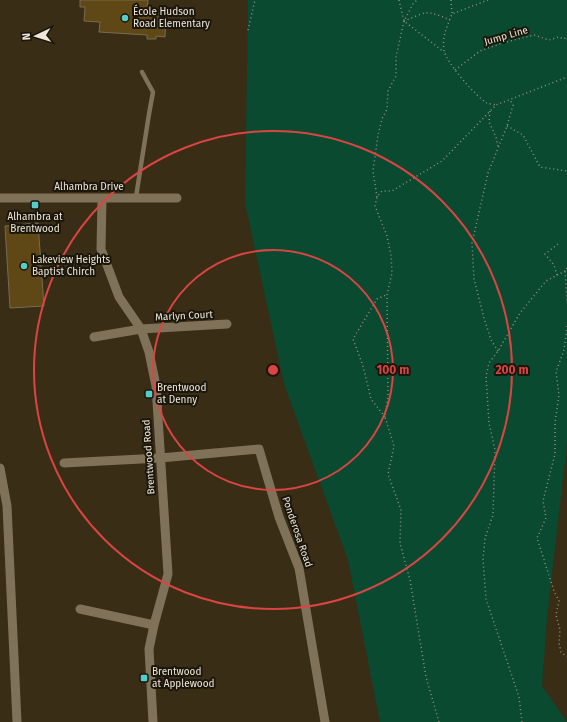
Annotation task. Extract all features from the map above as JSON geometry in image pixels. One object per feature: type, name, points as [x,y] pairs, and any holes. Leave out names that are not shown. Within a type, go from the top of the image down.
[{"type":"street","name":"Alhambra Drive","points":[[0,198],[177,198]]},
{"type":"street","name":"Brentwood Road","points":[[102,199],[101,249],[120,297],[141,329],[149,352],[156,386],[168,574],[148,649],[153,722]]},
{"type":"street","name":"Marlyn Court","points":[[94,337],[141,329],[227,324]]},
{"type":"street","name":"Ponderosa Road","points":[[160,458],[260,449],[279,517],[299,568],[325,722]]},
{"type":"street","points":[[64,463],[160,458]]},
{"type":"street","points":[[0,468],[7,506],[17,722]]},
{"type":"street","points":[[80,608],[154,625]]},
{"type":"lane","points":[[136,197],[153,92],[142,72]]},
{"type":"path","points":[[248,30],[255,0]]},
{"type":"path","points":[[399,0],[404,21],[444,52],[455,71],[487,103],[496,105]]},
{"type":"path","points":[[385,417],[388,395],[387,295],[392,273],[391,256],[387,236],[375,206],[377,197],[373,171],[378,135],[386,109],[388,91],[396,76],[396,57],[404,21],[413,4],[417,0]]},
{"type":"path","points":[[444,52],[444,33],[452,14],[451,0]]},
{"type":"path","points":[[452,14],[488,0]]},
{"type":"path","points":[[404,21],[425,13],[437,15],[450,20]]},
{"type":"path","name":"Jump Line","points":[[455,71],[480,51],[502,44],[534,35],[549,40],[559,37],[564,39],[567,37]]},
{"type":"path","points":[[377,197],[382,191],[392,191],[442,161],[496,105],[567,77]]},
{"type":"path","points":[[498,351],[491,340],[474,279],[472,243],[488,173],[507,126],[513,105],[509,99]]},
{"type":"path","points":[[490,111],[489,122],[496,137],[498,147]]},
{"type":"path","points":[[507,126],[523,135],[540,167],[567,171]]},
{"type":"path","points":[[557,276],[554,265],[545,254],[558,244]]},
{"type":"path","points":[[522,722],[519,696],[486,599],[483,559],[485,538],[493,515],[495,450],[489,423],[486,376],[489,363],[498,351],[520,313],[546,281],[557,276],[567,268]]},
{"type":"path","points":[[565,271],[567,302]]},
{"type":"path","points":[[387,295],[377,299],[353,339],[363,366],[371,399],[385,417],[394,446],[388,474],[401,510],[400,543],[410,580],[426,677],[439,722]]},
{"type":"path","points":[[567,326],[564,350],[556,372],[559,395],[555,423],[555,454],[543,501],[546,518],[537,538],[554,591],[559,601],[556,615],[560,630],[559,643],[561,652],[567,658]]},
{"type":"green space","points":[[248,0],[567,0],[567,444],[547,618],[542,686],[567,722],[380,722],[348,560],[284,384],[245,203]]},
{"type":"building","name":"École Hudson Road Elementary","points":[[80,0],[148,0],[147,10],[166,14],[165,37],[156,36],[156,39],[147,39],[147,35],[99,32],[100,22],[84,21],[85,7],[80,7]]},
{"type":"building","name":"Lakeview Heights Baptist Chirch","points":[[38,223],[44,306],[10,308],[5,226]]},
{"type":"place","name":"École Hudson Road Elementary","points":[[125,18]]},
{"type":"place","name":"Alhambra at Brentwood","points":[[35,205]]},
{"type":"place","name":"Lakeview Heights Baptist Chirch","points":[[24,266]]},
{"type":"place","name":"Brentwood at Denny","points":[[149,394]]},
{"type":"place","name":"Brentwood at Applewood","points":[[144,678]]}]
